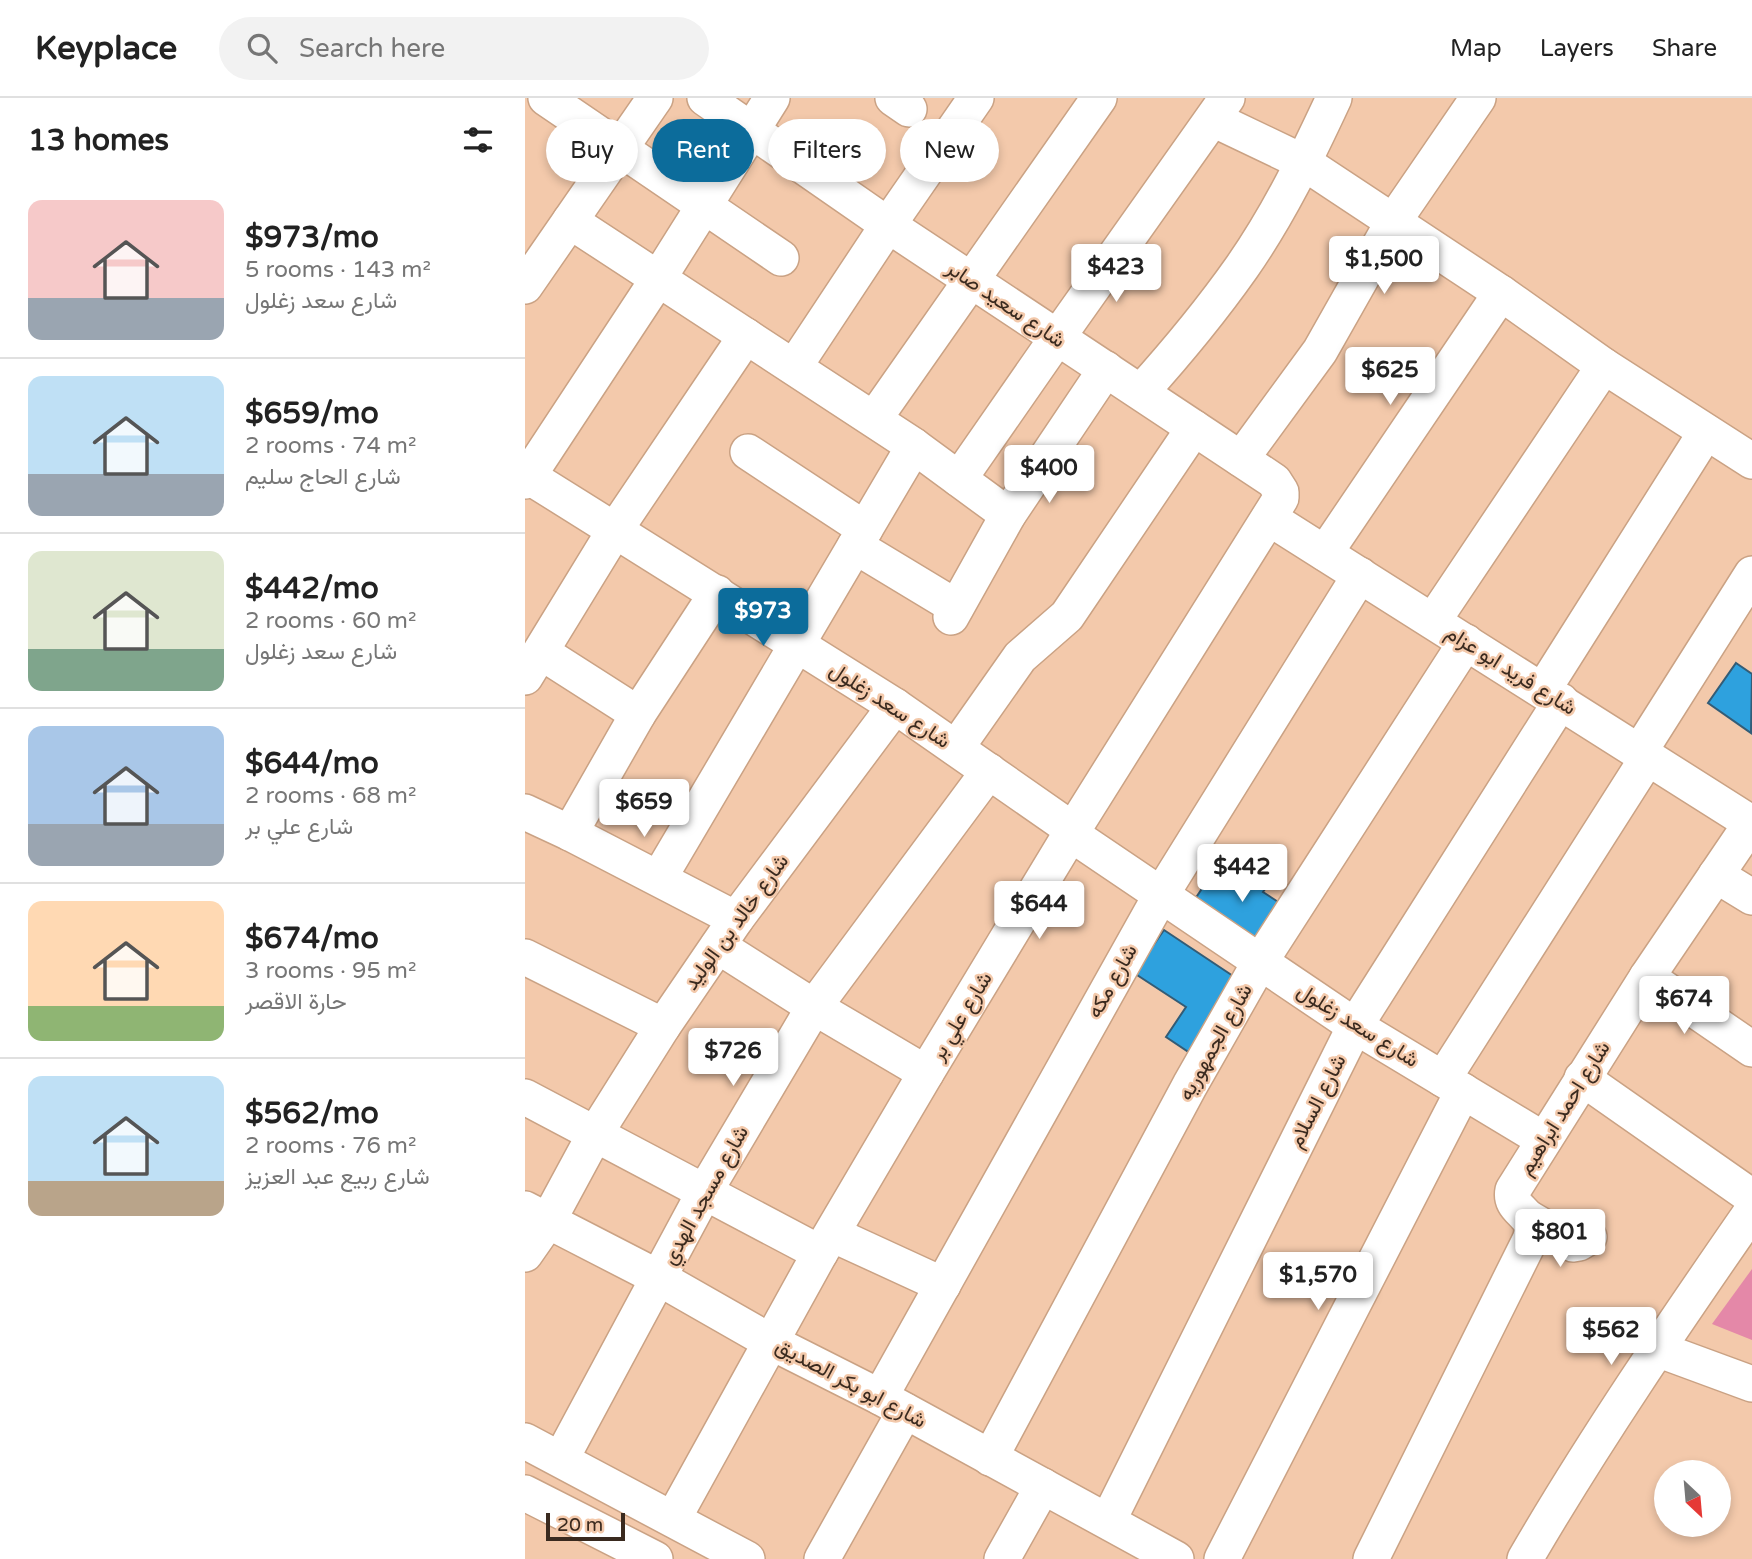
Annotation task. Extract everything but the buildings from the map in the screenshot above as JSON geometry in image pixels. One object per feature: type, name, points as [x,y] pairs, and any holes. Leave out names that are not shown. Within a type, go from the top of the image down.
[{"type":"street","points":[[546,98],[576,119]]},
{"type":"street","points":[[638,122],[655,98]]},
{"type":"street","name":"شارع سعيد صابر","points":[[705,98],[735,119]]},
{"type":"street","points":[[754,128],[772,98]]},
{"type":"street","points":[[794,367],[976,98]]},
{"type":"street","points":[[874,419],[1099,98]]},
{"type":"street","points":[[1141,392],[1195,331],[1243,265],[1286,197],[1334,98]]},
{"type":"street","points":[[1241,459],[1320,351],[1393,222],[1478,98]]},
{"type":"street","points":[[959,479],[1220,109],[1501,293],[1604,366],[1752,461]]},
{"type":"street","name":"شارع سعيد صابر","points":[[754,132],[1279,486],[1281,498],[1269,518]]},
{"type":"street","points":[[638,162],[781,258]]},
{"type":"street","points":[[530,269],[596,182]]},
{"type":"street","points":[[526,477],[719,182]]},
{"type":"street","points":[[569,221],[874,419],[1008,515]]},
{"type":"street","points":[[1325,553],[1501,293]]},
{"type":"street","points":[[638,714],[533,665],[615,530],[746,336]]},
{"type":"street","points":[[1433,621],[1604,366]]},
{"type":"street","points":[[748,452],[953,612],[1008,515],[1106,369]]},
{"type":"street","points":[[956,748],[1020,657],[1067,616],[1194,428]]},
{"type":"street","name":"شارع السلام","points":[[1108,1521],[1355,1026],[1706,432]]},
{"type":"street","points":[[660,878],[914,446]]},
{"type":"street","name":"شارع سعد زغلول","points":[[526,477],[717,593],[895,706],[1161,895],[1355,1026],[1543,1140]]},
{"type":"street","name":"شارع فريد ابو عزام","points":[[1269,518],[1751,822]]},
{"type":"street","name":"شارع علي بر","points":[[673,1519],[826,1244],[926,1073],[1072,832],[1269,518]]},
{"type":"street","points":[[1222,1559],[1453,1085],[1644,754],[1752,574]]},
{"type":"street","name":"شارع مكه","points":[[823,1559],[943,1285],[1161,895],[1360,575]]},
{"type":"street","points":[[570,833],[638,714],[717,593]]},
{"type":"street","name":"شارع الجمهوريه","points":[[990,1458],[1190,1085],[1260,962],[1466,642]]},
{"type":"street","name":"شارع خالد بن الوليد","points":[[525,1254],[536,1215],[595,1134],[663,1026],[727,932],[895,706]]},
{"type":"street","name":"شارع مسجد الهدي","points":[[561,1459],[705,1191],[814,1007],[989,771]]},
{"type":"street","points":[[525,812],[660,878],[814,1007],[926,1073]]},
{"type":"street","name":"شارع احمد ابراهيم","points":[[1530,1219],[1515,1206],[1512,1195],[1543,1140],[1647,977],[1751,822]]},
{"type":"street","points":[[1716,875],[1752,897]]},
{"type":"street","points":[[525,957],[663,1026]]},
{"type":"street","points":[[1647,977],[1752,1049]]},
{"type":"street","points":[[1582,1079],[1752,1197]]},
{"type":"street","points":[[525,1097],[705,1191],[826,1244],[943,1285]]},
{"type":"street","points":[[1525,1559],[1563,1493],[1752,1211]]},
{"type":"street","name":"شارع ابو بكر الصديق","points":[[536,1215],[659,1278],[771,1342],[893,1404],[1108,1521],[1158,1555]]},
{"type":"street","points":[[1530,1219],[1573,1244],[1579,1244],[1590,1237]]},
{"type":"street","points":[[1371,1559],[1530,1240],[1533,1233],[1530,1219]]},
{"type":"street","points":[[1657,1349],[1752,1384]]},
{"type":"street","points":[[525,1441],[747,1559]]},
{"type":"street","points":[[1002,1559],[1043,1486]]},
{"type":"street","points":[[525,1493],[646,1557]]},
{"type":"shaded area","points":[[1752,1269],[1752,1340],[1712,1324]]}]
